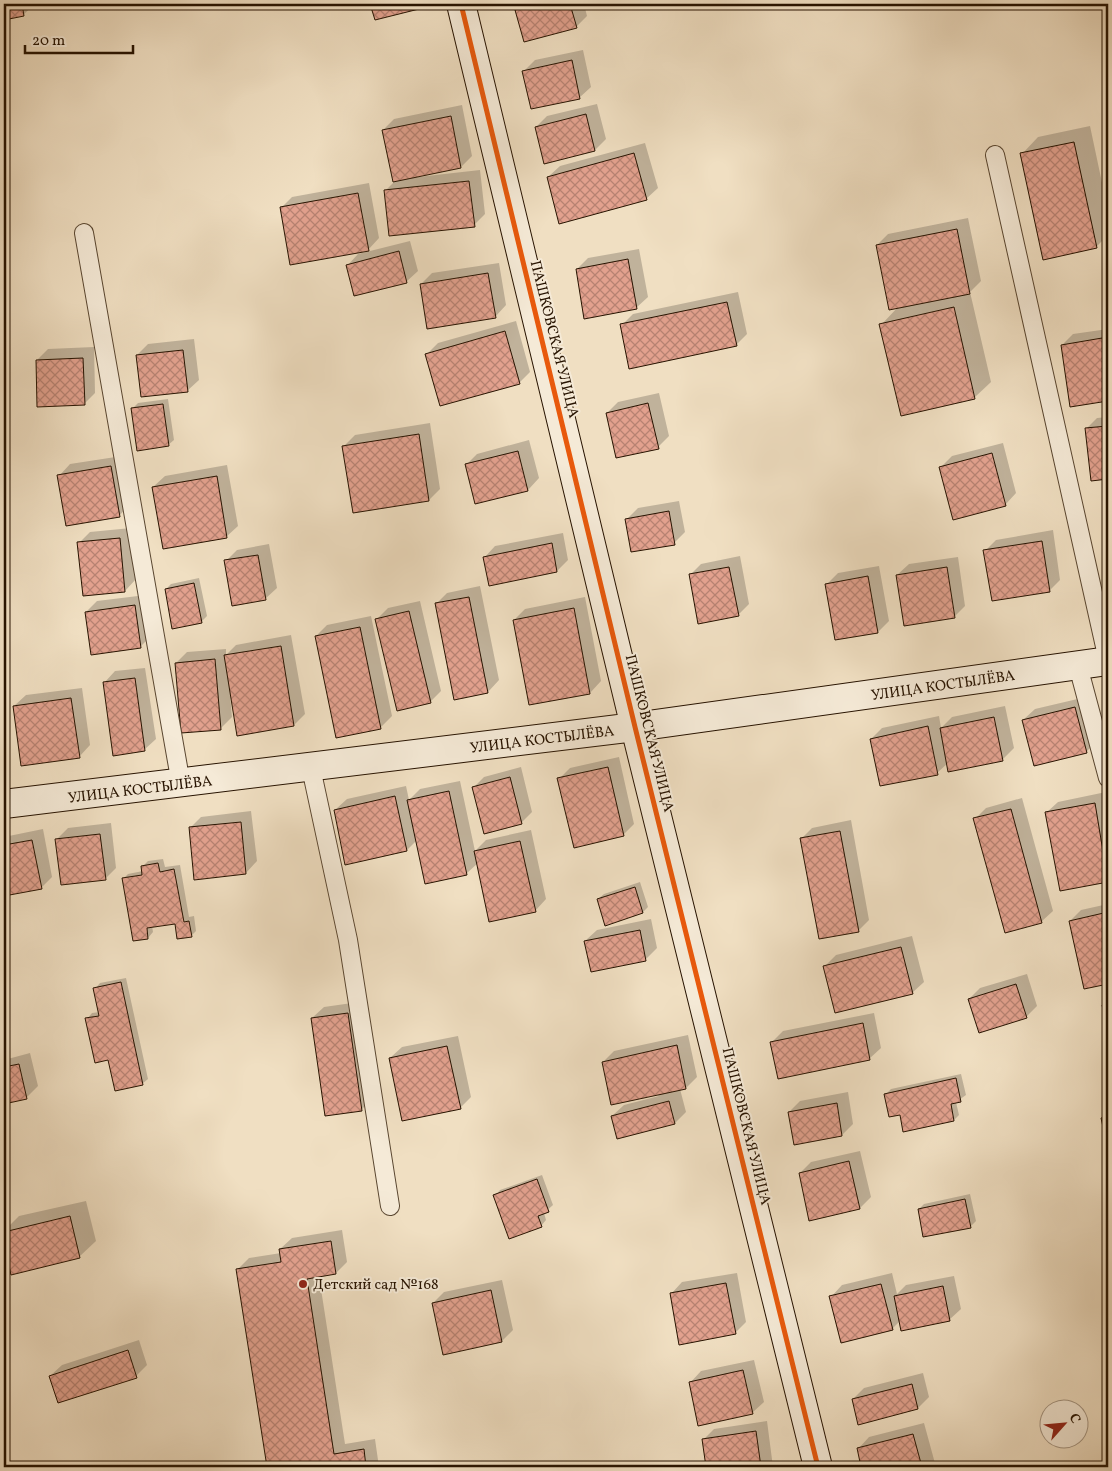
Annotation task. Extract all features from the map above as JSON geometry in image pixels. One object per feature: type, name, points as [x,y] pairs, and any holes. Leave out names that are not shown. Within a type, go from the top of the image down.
[{"type":"street","name":"ПАШКОВСКАЯ УЛИЦА","points":[[461,4],[635,727],[818,1467]]},
{"type":"street","name":"УЛИЦА КОСТЫЛЁВА","points":[[4,804],[635,727],[1108,661]]},
{"type":"lane","points":[[995,155],[1108,661]]},
{"type":"lane","points":[[84,233],[180,784]]},
{"type":"lane","points":[[1078,666],[1108,778]]},
{"type":"lane","points":[[310,768],[348,940],[390,1206]]},
{"type":"building","points":[[4,4],[22,4],[24,16],[4,20]]},
{"type":"building","points":[[370,4],[427,4],[427,7],[375,20]]},
{"type":"building","points":[[537,4],[570,4],[577,28],[524,42],[515,10]]},
{"type":"building","points":[[572,60],[580,99],[531,109],[522,71]]},
{"type":"building","points":[[586,114],[595,151],[544,164],[535,127]]},
{"type":"building","points":[[451,116],[461,168],[393,182],[382,130]]},
{"type":"building","points":[[1074,142],[1097,248],[1043,260],[1020,153]]},
{"type":"building","points":[[634,153],[647,200],[559,224],[547,177]]},
{"type":"building","points":[[469,181],[475,227],[389,236],[384,190]]},
{"type":"building","points":[[358,193],[369,251],[290,265],[280,207]]},
{"type":"building","points":[[957,229],[970,294],[889,310],[876,245]]},
{"type":"building","points":[[399,251],[407,283],[354,296],[346,265]]},
{"type":"building","points":[[628,259],[637,309],[584,319],[576,269]]},
{"type":"building","points":[[488,273],[496,318],[427,329],[420,284]]},
{"type":"building","points":[[727,302],[737,346],[629,369],[620,324]]},
{"type":"building","points":[[954,307],[975,399],[901,416],[879,324]]},
{"type":"building","points":[[505,331],[520,384],[440,406],[425,354]]},
{"type":"building","points":[[1108,337],[1108,401],[1070,407],[1061,345]]},
{"type":"building","points":[[183,350],[188,392],[141,397],[136,355]]},
{"type":"building","points":[[83,358],[85,405],[37,407],[36,360]]},
{"type":"building","points":[[648,403],[659,449],[616,458],[606,413]]},
{"type":"building","points":[[163,404],[169,446],[137,451],[131,408]]},
{"type":"building","points":[[1108,426],[1108,479],[1091,481],[1085,428]]},
{"type":"building","points":[[419,434],[429,501],[353,513],[342,446]]},
{"type":"building","points":[[518,451],[528,491],[475,504],[465,464]]},
{"type":"building","points":[[992,453],[1006,506],[953,520],[939,467]]},
{"type":"building","points":[[111,466],[120,517],[66,526],[57,475]]},
{"type":"building","points":[[217,476],[227,538],[163,549],[152,487]]},
{"type":"building","points":[[669,511],[675,545],[631,552],[625,519]]},
{"type":"building","points":[[120,538],[125,592],[83,596],[77,542]]},
{"type":"building","points":[[1042,541],[1050,592],[992,601],[983,550]]},
{"type":"building","points":[[552,543],[557,572],[489,586],[483,557]]},
{"type":"building","points":[[258,555],[266,600],[232,606],[224,560]]},
{"type":"building","points":[[729,567],[739,616],[698,624],[689,574]]},
{"type":"building","points":[[947,567],[955,618],[904,626],[896,575]]},
{"type":"building","points":[[868,576],[878,633],[835,640],[825,584]]},
{"type":"building","points":[[194,583],[202,623],[172,629],[165,589]]},
{"type":"building","points":[[469,597],[488,693],[454,700],[435,603]]},
{"type":"building","points":[[135,605],[141,648],[91,655],[85,612]]},
{"type":"building","points":[[574,608],[590,694],[529,705],[513,620]]},
{"type":"building","points":[[409,611],[431,703],[397,711],[375,619]]},
{"type":"building","points":[[360,627],[381,729],[336,738],[315,636]]},
{"type":"building","points":[[281,646],[294,726],[237,736],[224,655]]},
{"type":"building","points":[[215,659],[221,730],[181,733],[175,663]]},
{"type":"building","points":[[135,678],[145,751],[113,756],[103,682]]},
{"type":"building","points":[[71,698],[80,758],[21,766],[13,706]]},
{"type":"building","points":[[1075,707],[1087,753],[1034,766],[1022,720]]},
{"type":"building","points":[[994,717],[1003,761],[948,772],[940,728]]},
{"type":"building","points":[[928,726],[938,775],[880,786],[870,739]]},
{"type":"building","points":[[608,767],[624,836],[574,848],[557,778]]},
{"type":"building","points":[[510,777],[522,824],[484,834],[472,787]]},
{"type":"building","points":[[449,791],[467,875],[425,884],[407,800]]},
{"type":"building","points":[[395,796],[407,851],[345,865],[334,810]]},
{"type":"building","points":[[1095,803],[1108,882],[1060,891],[1045,812]]},
{"type":"building","points":[[1011,809],[1042,923],[1005,933],[973,818]]},
{"type":"building","points":[[241,822],[246,874],[194,880],[189,827]]},
{"type":"building","points":[[840,831],[859,932],[819,939],[800,838]]},
{"type":"building","points":[[100,834],[106,880],[61,885],[55,839]]},
{"type":"building","points":[[32,840],[42,889],[4,896],[4,845]]},
{"type":"building","points":[[520,841],[536,912],[489,922],[474,851]]},
{"type":"building","points":[[158,863],[160,872],[174,869],[184,922],[189,921],[192,937],[177,939],[175,924],[147,928],[148,939],[133,941],[122,878],[142,875],[141,866]]},
{"type":"building","points":[[635,887],[643,913],[605,926],[597,899]]},
{"type":"building","points":[[1108,912],[1108,984],[1084,989],[1069,921]]},
{"type":"building","points":[[640,930],[646,961],[591,972],[584,941]]},
{"type":"building","points":[[901,947],[913,994],[835,1013],[823,966]]},
{"type":"building","points":[[121,982],[143,1085],[115,1091],[108,1060],[95,1063],[85,1018],[99,1016],[93,988]]},
{"type":"building","points":[[1016,984],[1027,1018],[979,1033],[968,999]]},
{"type":"building","points":[[1108,1004],[1108,1030],[1102,1005]]},
{"type":"building","points":[[348,1013],[362,1111],[325,1116],[311,1018]]},
{"type":"building","points":[[863,1023],[870,1060],[778,1079],[770,1042]]},
{"type":"building","points":[[677,1045],[686,1089],[611,1105],[602,1062]]},
{"type":"building","points":[[447,1046],[461,1109],[402,1121],[389,1058]]},
{"type":"building","points":[[19,1064],[27,1099],[4,1104],[4,1067]]},
{"type":"building","points":[[956,1078],[961,1102],[951,1104],[954,1121],[903,1132],[900,1115],[889,1117],[884,1094]]},
{"type":"building","points":[[669,1101],[675,1124],[617,1139],[611,1116]]},
{"type":"building","points":[[837,1103],[842,1136],[794,1145],[788,1112]]},
{"type":"building","points":[[1108,1116],[1108,1150],[1101,1118]]},
{"type":"building","points":[[849,1161],[860,1209],[809,1221],[799,1173]]},
{"type":"building","points":[[537,1179],[549,1212],[538,1216],[542,1227],[509,1239],[493,1195]]},
{"type":"building","points":[[965,1199],[971,1228],[923,1237],[918,1209]]},
{"type":"building","points":[[70,1216],[80,1258],[11,1275],[4,1245],[4,1232]]},
{"type":"building","points":[[331,1241],[336,1274],[307,1279],[334,1454],[364,1449],[366,1467],[267,1467],[236,1269],[281,1262],[279,1249]]},
{"type":"building","points":[[726,1283],[736,1334],[679,1345],[670,1293]]},
{"type":"building","points":[[881,1284],[893,1330],[841,1343],[829,1296]]},
{"type":"building","points":[[943,1286],[950,1321],[901,1331],[894,1296]]},
{"type":"building","points":[[491,1290],[502,1342],[443,1355],[432,1303]]},
{"type":"building","points":[[128,1350],[137,1378],[58,1403],[49,1376]]},
{"type":"building","points":[[743,1370],[753,1414],[698,1426],[689,1382]]},
{"type":"building","points":[[912,1384],[918,1409],[858,1425],[852,1399]]},
{"type":"building","points":[[756,1431],[761,1467],[706,1467],[702,1439]]},
{"type":"building","points":[[913,1434],[922,1467],[861,1467],[857,1448]]},
{"type":"cycle path","points":[[461,4],[635,727],[818,1467]]},
{"type":"place","name":"Детский сад №168","points":[[303,1284]]}]
